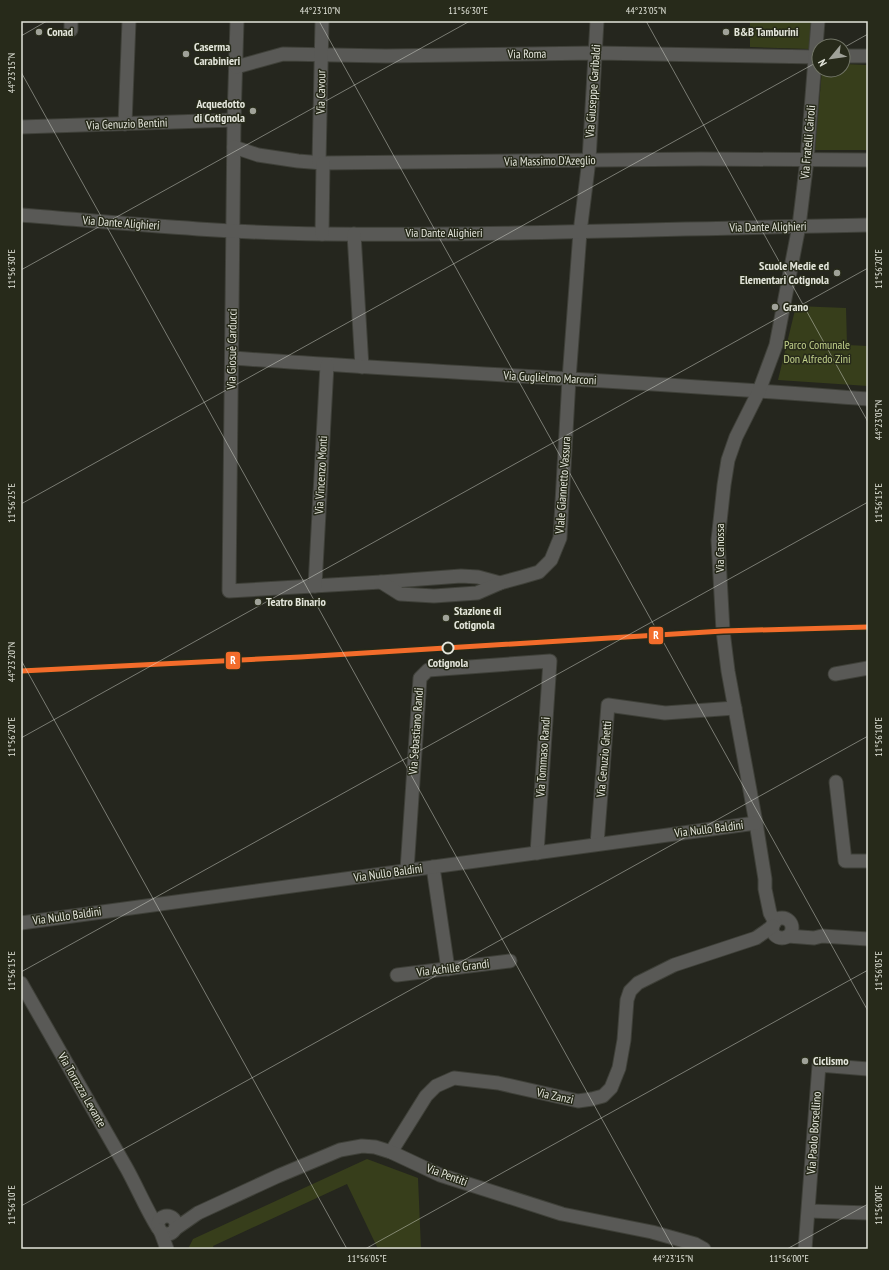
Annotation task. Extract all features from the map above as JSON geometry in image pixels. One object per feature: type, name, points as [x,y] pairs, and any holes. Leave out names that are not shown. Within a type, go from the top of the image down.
[{"type":"street","points":[[125,124],[129,21]]},
{"type":"street","name":"Via Giosuè Carducci","points":[[237,21],[234,120],[229,591],[315,586]]},
{"type":"street","name":"Via Cavour","points":[[322,21],[322,234]]},
{"type":"street","name":"Via Giuseppe Garibaldi","points":[[580,232],[589,160],[597,21]]},
{"type":"street","name":"Via Fratelli Cairoli","points":[[818,21],[818,38]]},
{"type":"street","name":"Via Roma","points":[[236,67],[284,54],[386,56],[596,53],[811,57]]},
{"type":"street","points":[[851,56],[868,56]]},
{"type":"street","name":"Via Fratelli Cairoli","points":[[799,226],[815,78]]},
{"type":"street","name":"Via Genuzio Bentini","points":[[21,127],[234,120]]},
{"type":"street","name":"Via Massimo D'Azeglio","points":[[234,147],[258,155],[321,162],[701,159],[868,160]]},
{"type":"street","name":"Via Dante Alighieri","points":[[21,215],[233,231],[322,234],[595,232],[868,225]]},
{"type":"street","name":"Via Canossa","points":[[782,928],[765,879],[728,671],[723,632],[718,540],[728,460],[736,437],[759,391],[776,345],[799,226]]},
{"type":"street","name":"VIale Giannetto Vassura","points":[[381,582],[461,576],[478,577],[500,583],[539,572],[551,560],[560,538],[569,379],[580,232]]},
{"type":"street","points":[[354,234],[362,367]]},
{"type":"street","name":"Via Guglielmo Marconi","points":[[232,358],[868,399]]},
{"type":"street","name":"Via Vincenzo Monti","points":[[315,586],[327,365]]},
{"type":"street","points":[[315,586],[381,582],[400,594],[434,596],[477,593],[500,583]]},
{"type":"street","name":"Via Tommaso Randi","points":[[537,853],[550,661]]},
{"type":"street","name":"Via Sebastiano Randi","points":[[407,870],[420,678],[428,670],[550,661]]},
{"type":"street","points":[[835,674],[868,668]]},
{"type":"street","name":"Via Genuzio Ghetti","points":[[597,844],[608,705],[665,713],[735,708]]},
{"type":"street","points":[[836,782],[844,861],[868,860]]},
{"type":"street","name":"Via Nullo Baldini","points":[[21,922],[756,823]]},
{"type":"street","points":[[433,867],[448,969]]},
{"type":"street","points":[[782,928],[822,936],[868,939]]},
{"type":"street","name":"Via Zanzi","points":[[392,1152],[426,1096],[436,1086],[454,1078],[498,1083],[578,1101],[603,1096],[611,1088],[619,1068],[624,1040],[627,1000],[630,991],[638,983],[674,965],[782,928]]},
{"type":"street","name":"Via Achille Grandi","points":[[397,975],[510,961]]},
{"type":"street","name":"Via Torrazza Levante","points":[[21,983],[142,1196],[147,1210],[159,1229],[167,1249]]},
{"type":"street","name":"Via Paolo Borsellino","points":[[805,1249],[819,1065],[868,1069]]},
{"type":"street","name":"Via Pentiti","points":[[172,1224],[340,1150],[368,1146],[392,1152],[440,1175],[562,1214],[652,1232],[694,1244],[704,1249]]},
{"type":"street","name":"Via Torrazza Levante","points":[[142,1196],[172,1224]]},
{"type":"street","points":[[809,1211],[868,1213]]},
{"type":"street","points":[[159,1229],[164,1234],[171,1234],[172,1224]]},
{"type":"street","points":[[171,1249],[172,1224]]},
{"type":"green space","points":[[750,21],[812,21],[810,49],[750,47]]},
{"type":"green space","points":[[851,64],[868,65],[868,150],[815,150],[821,78],[851,78]]},
{"type":"green space","name":"Parco Comunale Don Alfredo Zini","points":[[796,306],[846,308],[847,345],[868,346],[868,386],[778,380]]},
{"type":"green space","points":[[367,1159],[418,1178],[421,1249],[378,1249],[347,1184],[213,1246],[214,1249],[188,1249],[193,1239]]},
{"type":"transit line","name":"R","points":[[21,671],[300,657],[723,631],[868,627]]},
{"type":"place","name":"Conad","points":[[39,32]]},
{"type":"place","name":"B&B Tamburini","points":[[726,32]]},
{"type":"place","name":"Caserma Carabinieri","points":[[186,54]]},
{"type":"place","name":"Acquedotto di Cotignola","points":[[253,111]]},
{"type":"place","name":"Scuole Medie ed Elementari Cotignola","points":[[837,273]]},
{"type":"place","name":"Grano","points":[[775,307]]},
{"type":"place","name":"Teatro Binario","points":[[258,602]]},
{"type":"place","name":"Stazione di Cotignola","points":[[446,618]]},
{"type":"place","name":"Cotignola","points":[[448,648]]},
{"type":"place","name":"Ciclismo","points":[[805,1061]]}]
